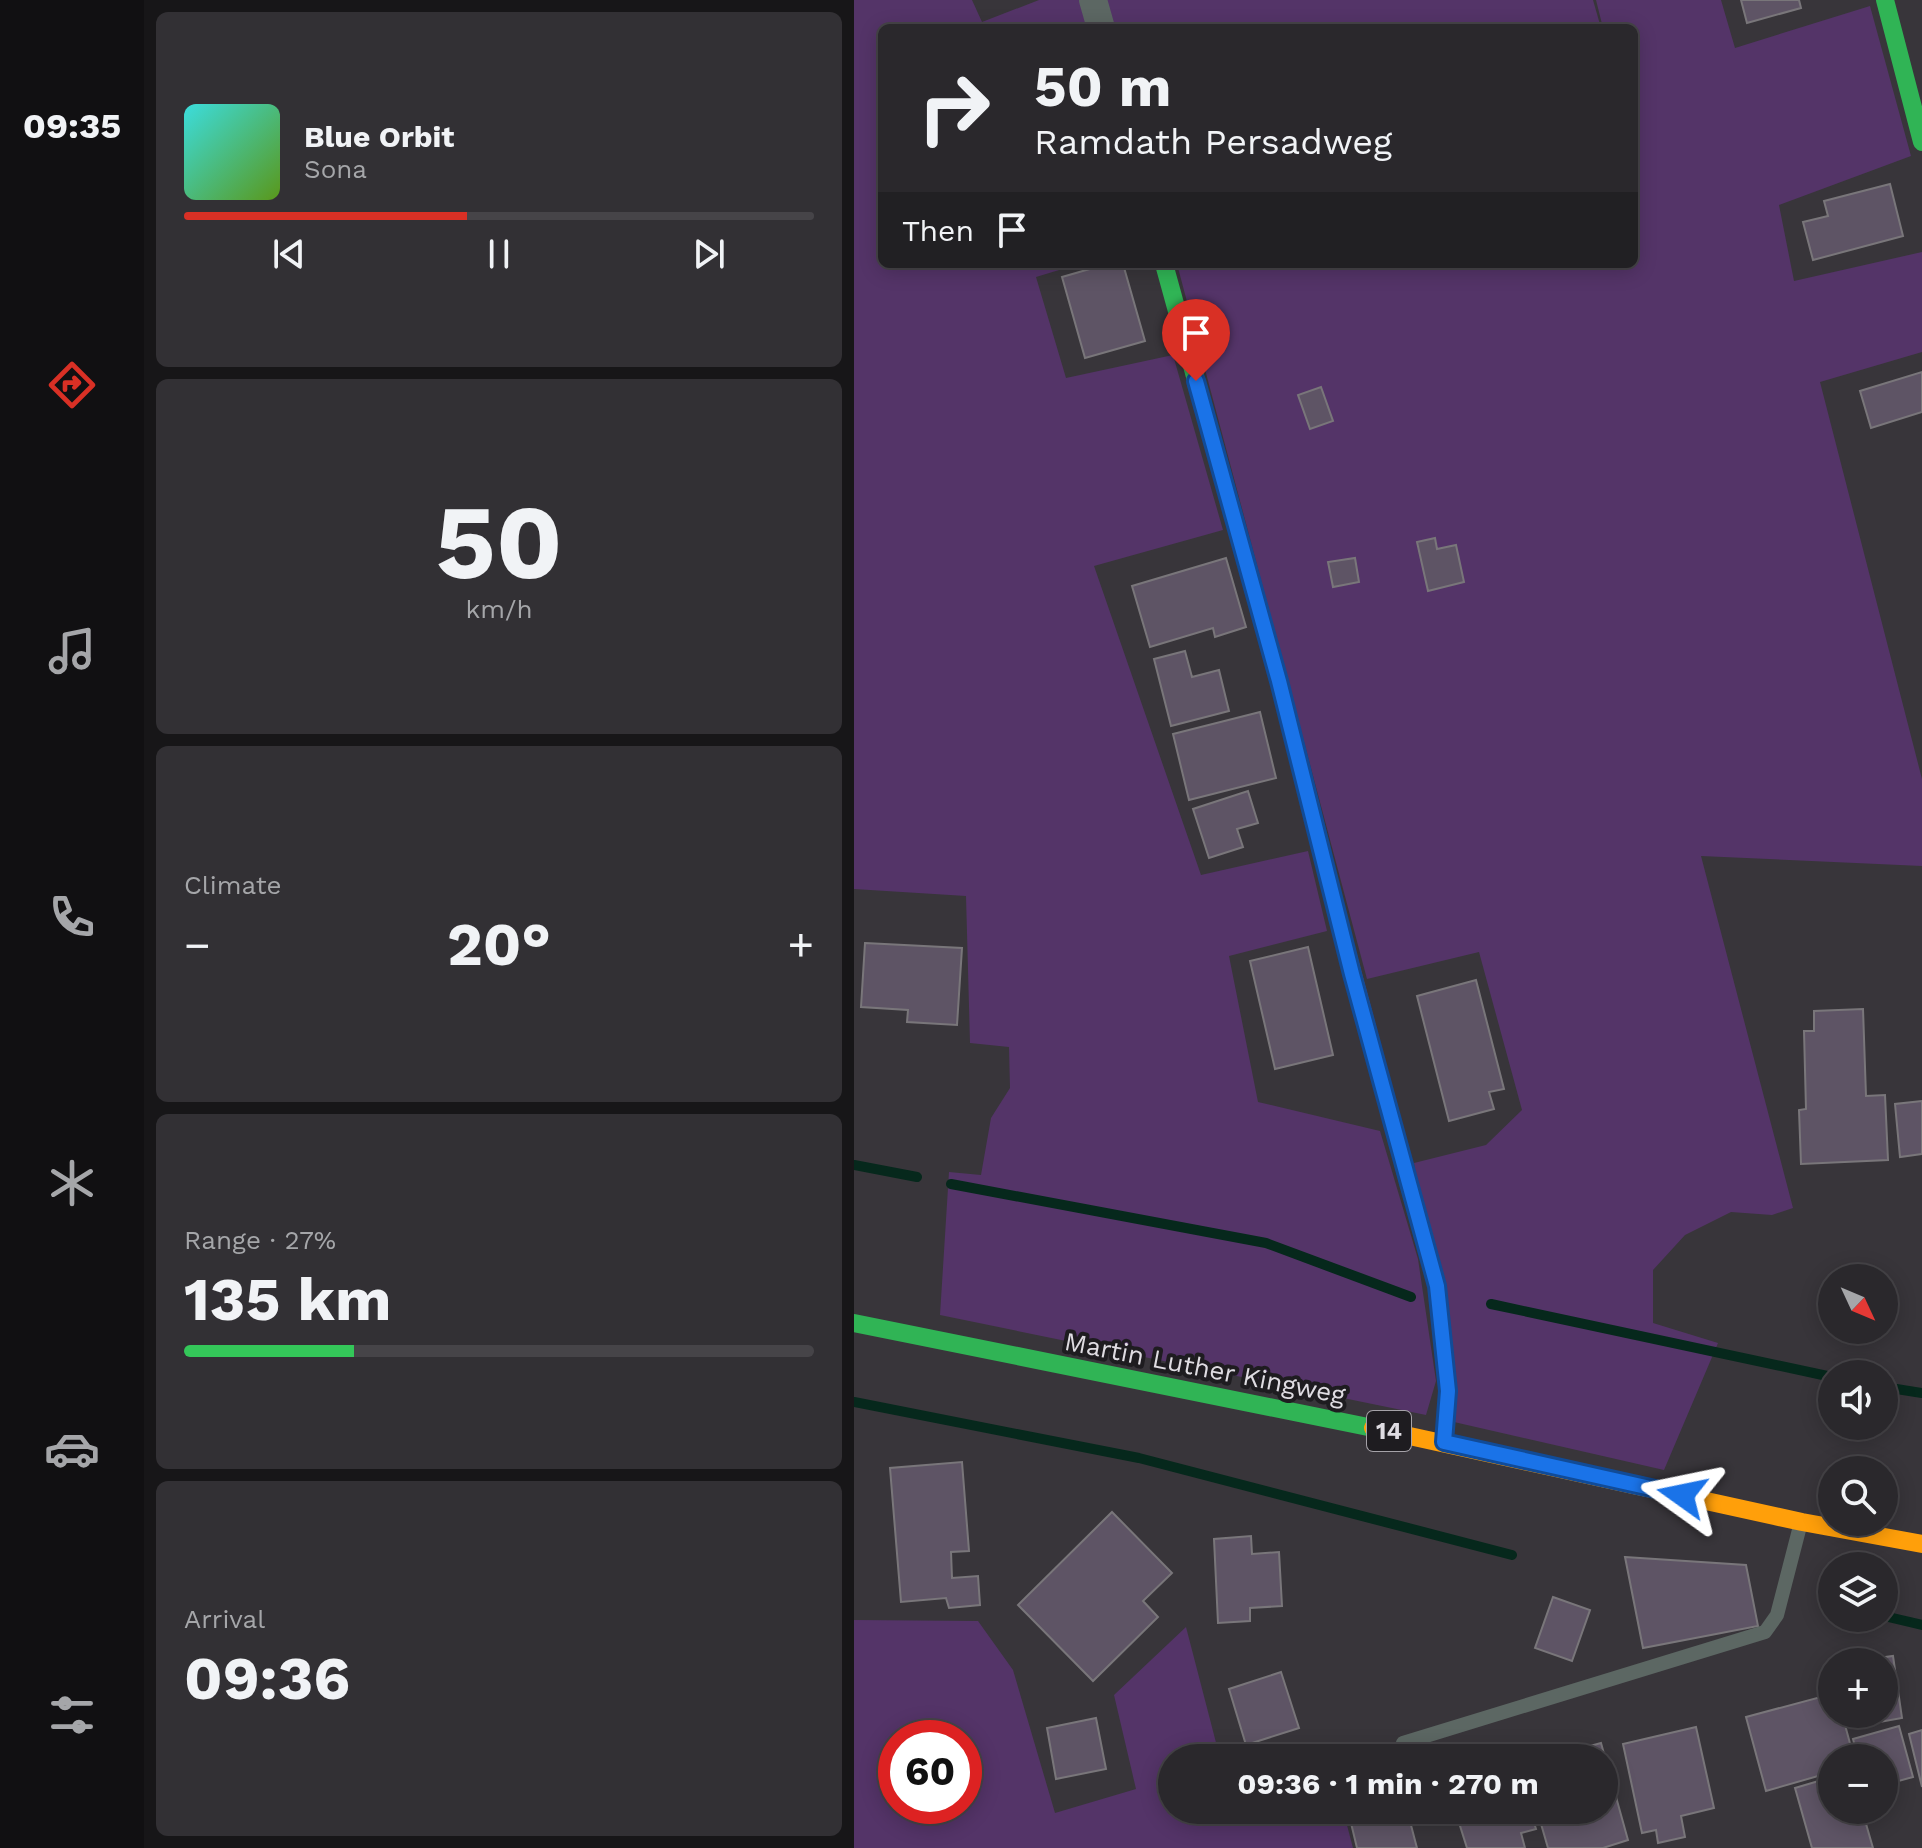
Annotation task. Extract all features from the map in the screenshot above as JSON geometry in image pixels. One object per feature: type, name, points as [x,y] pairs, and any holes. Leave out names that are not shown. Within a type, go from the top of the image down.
[{"type":"street","points":[[1093,0],[1100,24]]},
{"type":"street","points":[[1885,0],[1922,142]]},
{"type":"street","points":[[1165,268],[1279,681],[1352,974],[1437,1286],[1448,1391],[1444,1442]]},
{"type":"street","name":"Martin Luther Kingweg","points":[[854,1323],[1444,1442],[1802,1522],[1922,1544]]},
{"type":"lane","points":[[1403,1743],[1765,1632],[1777,1615],[1802,1522]]},
{"type":"shaded area","points":[[854,0],[972,0],[982,22],[1039,0],[1082,0],[1089,24],[878,24],[878,268],[1066,268],[1036,277],[1066,378],[1173,355],[1223,530],[1094,566],[1201,875],[1308,851],[1327,931],[1229,956],[1258,1102],[1380,1131],[1418,1259],[1436,1381],[1426,1415],[940,1315],[949,1172],[981,1175],[991,1118],[1010,1088],[1009,1047],[970,1043],[966,896],[854,889]]},
{"type":"shaded area","points":[[1105,0],[1593,0],[1600,24],[1112,24]]},
{"type":"shaded area","points":[[1596,0],[1721,0],[1735,48],[1870,6],[1911,156],[1779,205],[1794,281],[1922,252],[1922,352],[1820,382],[1922,779],[1922,866],[1701,856],[1793,1208],[1772,1215],[1731,1212],[1685,1235],[1653,1270],[1653,1323],[1718,1343],[1664,1470],[1454,1422],[1414,1163],[1486,1145],[1522,1110],[1479,952],[1367,979],[1178,268],[1638,268],[1638,24],[1602,24]]},
{"type":"shaded area","points":[[854,1620],[978,1621],[1013,1670],[1055,1813],[1136,1789],[1114,1695],[1186,1627],[1216,1744],[1158,1744],[1158,1824],[1347,1824],[1353,1848],[854,1848]]},
{"type":"building","points":[[1741,0],[1799,0],[1801,8],[1747,23]]},
{"type":"building","points":[[1890,184],[1903,236],[1813,260],[1803,222],[1828,216],[1824,201]]},
{"type":"building","points":[[1093,268],[1124,268],[1145,341],[1085,358],[1062,277]]},
{"type":"building","points":[[1922,372],[1922,412],[1871,428],[1860,391]]},
{"type":"building","points":[[1321,387],[1333,421],[1310,429],[1298,395]]},
{"type":"building","points":[[1435,538],[1437,549],[1456,545],[1464,582],[1428,591],[1417,542]]},
{"type":"building","points":[[1226,558],[1246,627],[1215,637],[1213,628],[1150,647],[1132,586]]},
{"type":"building","points":[[1355,558],[1359,582],[1333,587],[1328,562]]},
{"type":"building","points":[[1185,651],[1192,677],[1219,670],[1229,711],[1171,726],[1154,659]]},
{"type":"building","points":[[1260,712],[1276,778],[1189,800],[1173,734]]},
{"type":"building","points":[[1248,791],[1258,823],[1237,829],[1243,847],[1209,858],[1193,809]]},
{"type":"building","points":[[865,943],[962,948],[957,1025],[907,1022],[908,1010],[861,1007]]},
{"type":"building","points":[[1308,947],[1333,1055],[1275,1069],[1250,961]]},
{"type":"building","points":[[1476,980],[1504,1089],[1489,1092],[1494,1109],[1449,1121],[1417,996]]},
{"type":"building","points":[[1863,1009],[1866,1096],[1885,1095],[1888,1160],[1801,1164],[1799,1110],[1806,1109],[1804,1031],[1814,1031],[1814,1011]]},
{"type":"building","points":[[1922,1101],[1922,1154],[1900,1157],[1895,1104]]},
{"type":"building","points":[[962,1462],[969,1551],[951,1552],[952,1578],[978,1576],[980,1605],[949,1608],[946,1598],[901,1602],[890,1468]]},
{"type":"building","points":[[1112,1512],[1172,1573],[1143,1601],[1158,1617],[1093,1681],[1018,1605]]},
{"type":"building","points":[[1251,1536],[1252,1554],[1279,1552],[1282,1606],[1250,1608],[1250,1621],[1218,1623],[1214,1539]]},
{"type":"building","points":[[1625,1557],[1746,1565],[1758,1626],[1643,1648]]},
{"type":"building","points":[[1553,1597],[1590,1610],[1572,1661],[1535,1648]]},
{"type":"building","points":[[1281,1672],[1299,1728],[1246,1744],[1229,1689]]},
{"type":"building","points":[[1898,1690],[1902,1718],[1898,1719]]},
{"type":"building","points":[[1818,1698],[1818,1728],[1846,1728],[1850,1744],[1818,1744],[1818,1776],[1766,1791],[1746,1717]]},
{"type":"building","points":[[1096,1718],[1106,1769],[1056,1779],[1047,1728]]},
{"type":"building","points":[[1898,1726],[1913,1777],[1898,1781],[1898,1744],[1854,1744],[1853,1739]]},
{"type":"building","points":[[1696,1727],[1714,1808],[1681,1816],[1685,1837],[1658,1843],[1656,1830],[1642,1833],[1623,1744]]},
{"type":"building","points":[[1922,1730],[1922,1787],[1909,1734]]},
{"type":"building","points":[[1818,1781],[1818,1824],[1866,1824],[1873,1848],[1812,1848],[1795,1788]]},
{"type":"building","points":[[1618,1804],[1628,1840],[1603,1848],[1548,1848],[1541,1824],[1618,1824]]},
{"type":"building","points":[[1351,1824],[1411,1824],[1417,1848],[1357,1848]]},
{"type":"building","points":[[1459,1824],[1534,1824],[1536,1829],[1521,1833],[1525,1848],[1467,1848]]},
{"type":"waterway","points":[[854,1165],[917,1177]]},
{"type":"waterway","points":[[951,1184],[1266,1243],[1411,1297]]},
{"type":"waterway","points":[[1491,1304],[1818,1374]]},
{"type":"waterway","points":[[1898,1389],[1922,1393]]},
{"type":"waterway","points":[[854,1402],[1139,1458],[1512,1555]]},
{"type":"waterway","points":[[1898,1619],[1922,1625]]},
{"type":"traffic: fast","points":[[1885,0],[1922,142]]},
{"type":"traffic: fast","points":[[1165,268],[1279,681],[1341,930]]},
{"type":"traffic: fast","points":[[1405,1170],[1437,1286],[1448,1391],[1444,1442]]},
{"type":"traffic: fast","points":[[854,1323],[1373,1428]]},
{"type":"traffic: slow","points":[[1373,1428],[1802,1522],[1922,1544]]},
{"type":"traffic: jam","points":[[1341,930],[1405,1170]]},
{"type":"route","points":[[1196,381],[1279,681],[1352,974],[1437,1286],[1448,1391],[1444,1442],[1682,1495]]}]
